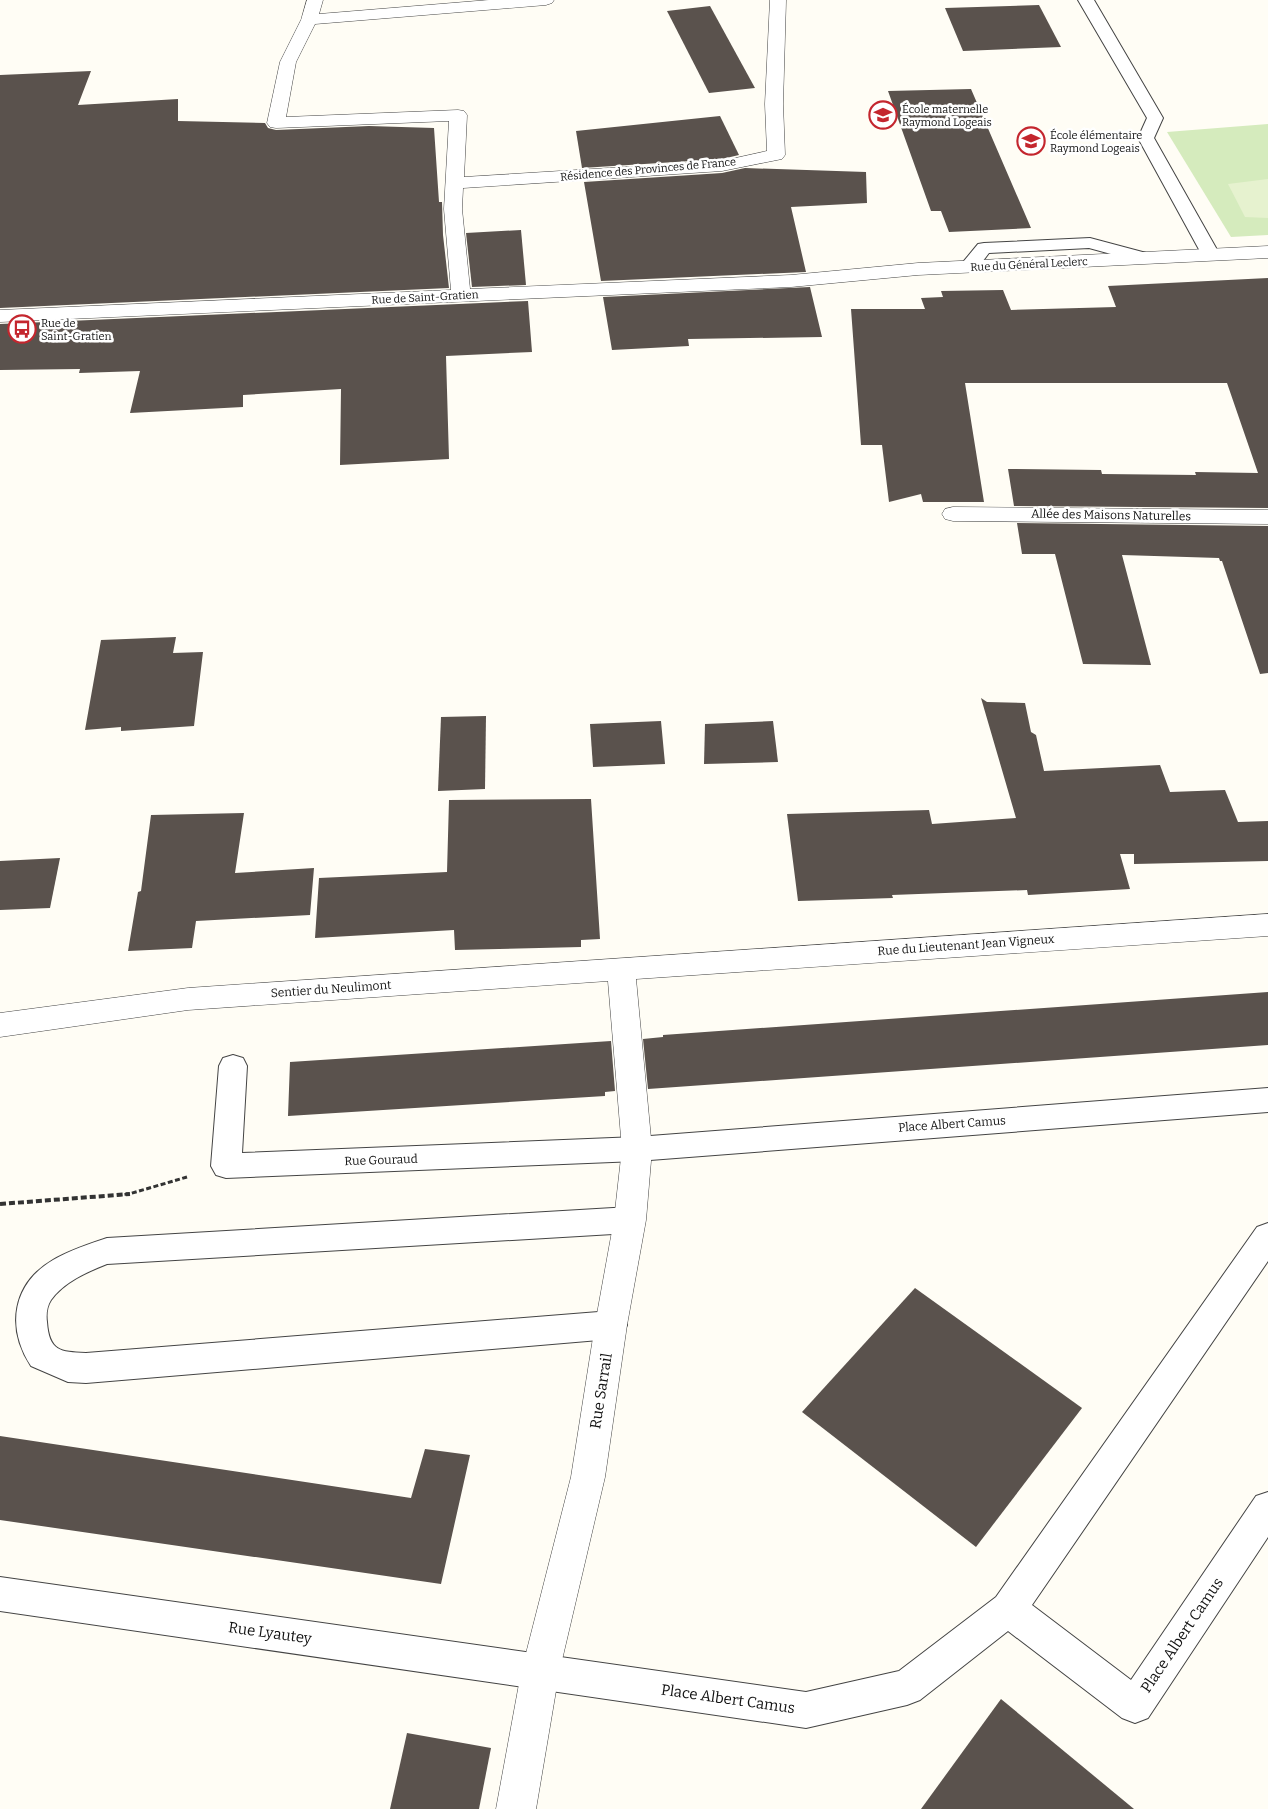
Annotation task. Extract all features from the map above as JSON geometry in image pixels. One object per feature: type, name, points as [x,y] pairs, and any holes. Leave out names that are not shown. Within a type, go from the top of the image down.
[{"type":"street","points":[[315,0],[309,20],[288,62],[276,123],[458,115],[453,210],[461,296]]},
{"type":"street","points":[[309,20],[546,0]]},
{"type":"street","name":"Résidence des Provinces de France","points":[[454,183],[722,166],[776,154],[774,104],[778,0]]},
{"type":"street","name":"Rue du Général Leclerc","points":[[791,281],[918,269],[1268,252]]},
{"type":"street","name":"Rue de Saint-Gratien","points":[[0,316],[791,281]]},
{"type":"street","name":"Allée des Maisons Naturelles","points":[[953,514],[1268,517]]},
{"type":"street","name":"Rue du Lieutenant Jean Vigneux","points":[[664,966],[1268,924]]},
{"type":"street","name":"Sentier du Neulimont","points":[[0,1025],[188,999],[664,966]]},
{"type":"street","name":"Rue Sarrail","points":[[516,1809],[540,1673],[588,1477],[611,1325],[630,1220],[637,1149],[621,968]]},
{"type":"lane","points":[[1086,0],[1154,118],[1146,138],[1211,255]]},
{"type":"lane","points":[[226,1166],[233,1066]]},
{"type":"lane","name":"Place Albert Camus","points":[[637,1149],[1268,1100]]},
{"type":"lane","name":"Rue Gouraud","points":[[226,1166],[637,1149]]},
{"type":"lane","points":[[611,1325],[86,1368],[68,1367],[42,1356],[32,1337],[31,1308],[41,1288],[72,1263],[107,1251],[630,1220]]},
{"type":"lane","name":"Place Albert Camus","points":[[540,1673],[806,1710],[907,1687],[1008,1608],[1268,1236]]},
{"type":"lane","name":"Place Albert Camus","points":[[1008,1608],[1135,1705],[1268,1508]]},
{"type":"lane","name":"Rue Lyautey","points":[[0,1594],[540,1673]]},
{"type":"path","points":[[0,1204],[129,1194],[226,1166]]},
{"type":"green space","points":[[1268,124],[1268,235],[1231,237],[1167,132]]},
{"type":"green space","points":[[1268,179],[1268,218],[1245,217],[1228,184]]},
{"type":"building","points":[[1039,5],[1061,47],[963,51],[945,8]]},
{"type":"building","points":[[710,6],[755,88],[709,93],[667,11]]},
{"type":"building","points":[[91,71],[78,105],[178,99],[178,121],[265,123],[268,128],[276,130],[369,126],[434,128],[439,202],[442,202],[443,235],[449,288],[0,308],[0,75]]},
{"type":"building","points":[[971,89],[1031,228],[949,232],[941,211],[931,211],[888,91]]},
{"type":"building","points":[[720,116],[739,155],[722,159],[582,168],[576,131]]},
{"type":"building","points":[[745,168],[866,172],[867,203],[791,207],[806,272],[601,281],[584,182],[722,173]]},
{"type":"building","points":[[521,230],[526,285],[472,287],[466,233]]},
{"type":"building","points":[[1268,278],[1268,508],[1014,506],[1008,469],[1101,470],[1102,474],[1196,475],[1195,472],[1258,473],[1227,383],[965,383],[984,502],[923,502],[921,494],[889,502],[882,445],[861,445],[851,309],[925,309],[921,298],[943,297],[941,291],[1003,290],[1011,310],[1116,307],[1108,286]]},
{"type":"building","points":[[810,287],[822,337],[688,339],[689,346],[612,350],[603,297]]},
{"type":"building","points":[[528,301],[532,352],[446,356],[449,459],[340,465],[341,389],[243,395],[243,407],[130,413],[140,371],[79,373],[80,369],[0,370],[0,324]]},
{"type":"building","points":[[1017,523],[1268,526],[1268,673],[1260,674],[1222,561],[1219,558],[1122,555],[1151,665],[1083,664],[1055,554],[1022,554]]},
{"type":"building","points":[[176,637],[173,653],[203,652],[194,726],[121,731],[121,727],[85,730],[101,640]]},
{"type":"building","points":[[981,698],[987,702],[1025,703],[1031,732],[1036,735],[1044,771],[1160,765],[1170,792],[1225,790],[1238,822],[1268,821],[1268,861],[1134,864],[1134,854],[1120,854],[1130,889],[1028,895],[1027,890],[892,895],[893,898],[798,901],[787,814],[929,810],[932,824],[1016,818]]},
{"type":"building","points":[[486,716],[485,789],[438,791],[441,717]]},
{"type":"building","points":[[661,721],[665,764],[593,767],[590,724]]},
{"type":"building","points":[[773,721],[778,762],[704,764],[705,724]]},
{"type":"building","points":[[591,799],[600,939],[581,940],[581,947],[455,950],[454,930],[315,938],[319,878],[447,872],[449,800]]},
{"type":"building","points":[[244,813],[235,873],[314,868],[310,915],[196,921],[192,948],[128,951],[138,892],[141,891],[151,815]]},
{"type":"building","points":[[60,858],[50,908],[0,910],[0,861]]},
{"type":"building","points":[[1268,992],[1268,1045],[648,1089],[643,1039],[663,1037],[663,1035]]},
{"type":"building","points":[[611,1041],[615,1091],[605,1092],[605,1096],[288,1116],[290,1062]]},
{"type":"building","points":[[915,1288],[1082,1408],[976,1547],[802,1412]]},
{"type":"building","points":[[0,1436],[411,1498],[425,1449],[470,1455],[441,1584],[0,1520]]},
{"type":"building","points":[[1001,1699],[1134,1809],[921,1809]]},
{"type":"building","points":[[407,1733],[491,1748],[479,1809],[390,1809]]},
{"type":"place","name":"École maternelle Raymond Logeais","points":[[883,115]]},
{"type":"place","name":"École élémentaire Raymond Logeais","points":[[1031,141]]},
{"type":"place","name":"Rue de Saint-Gratien","points":[[22,329]]}]
